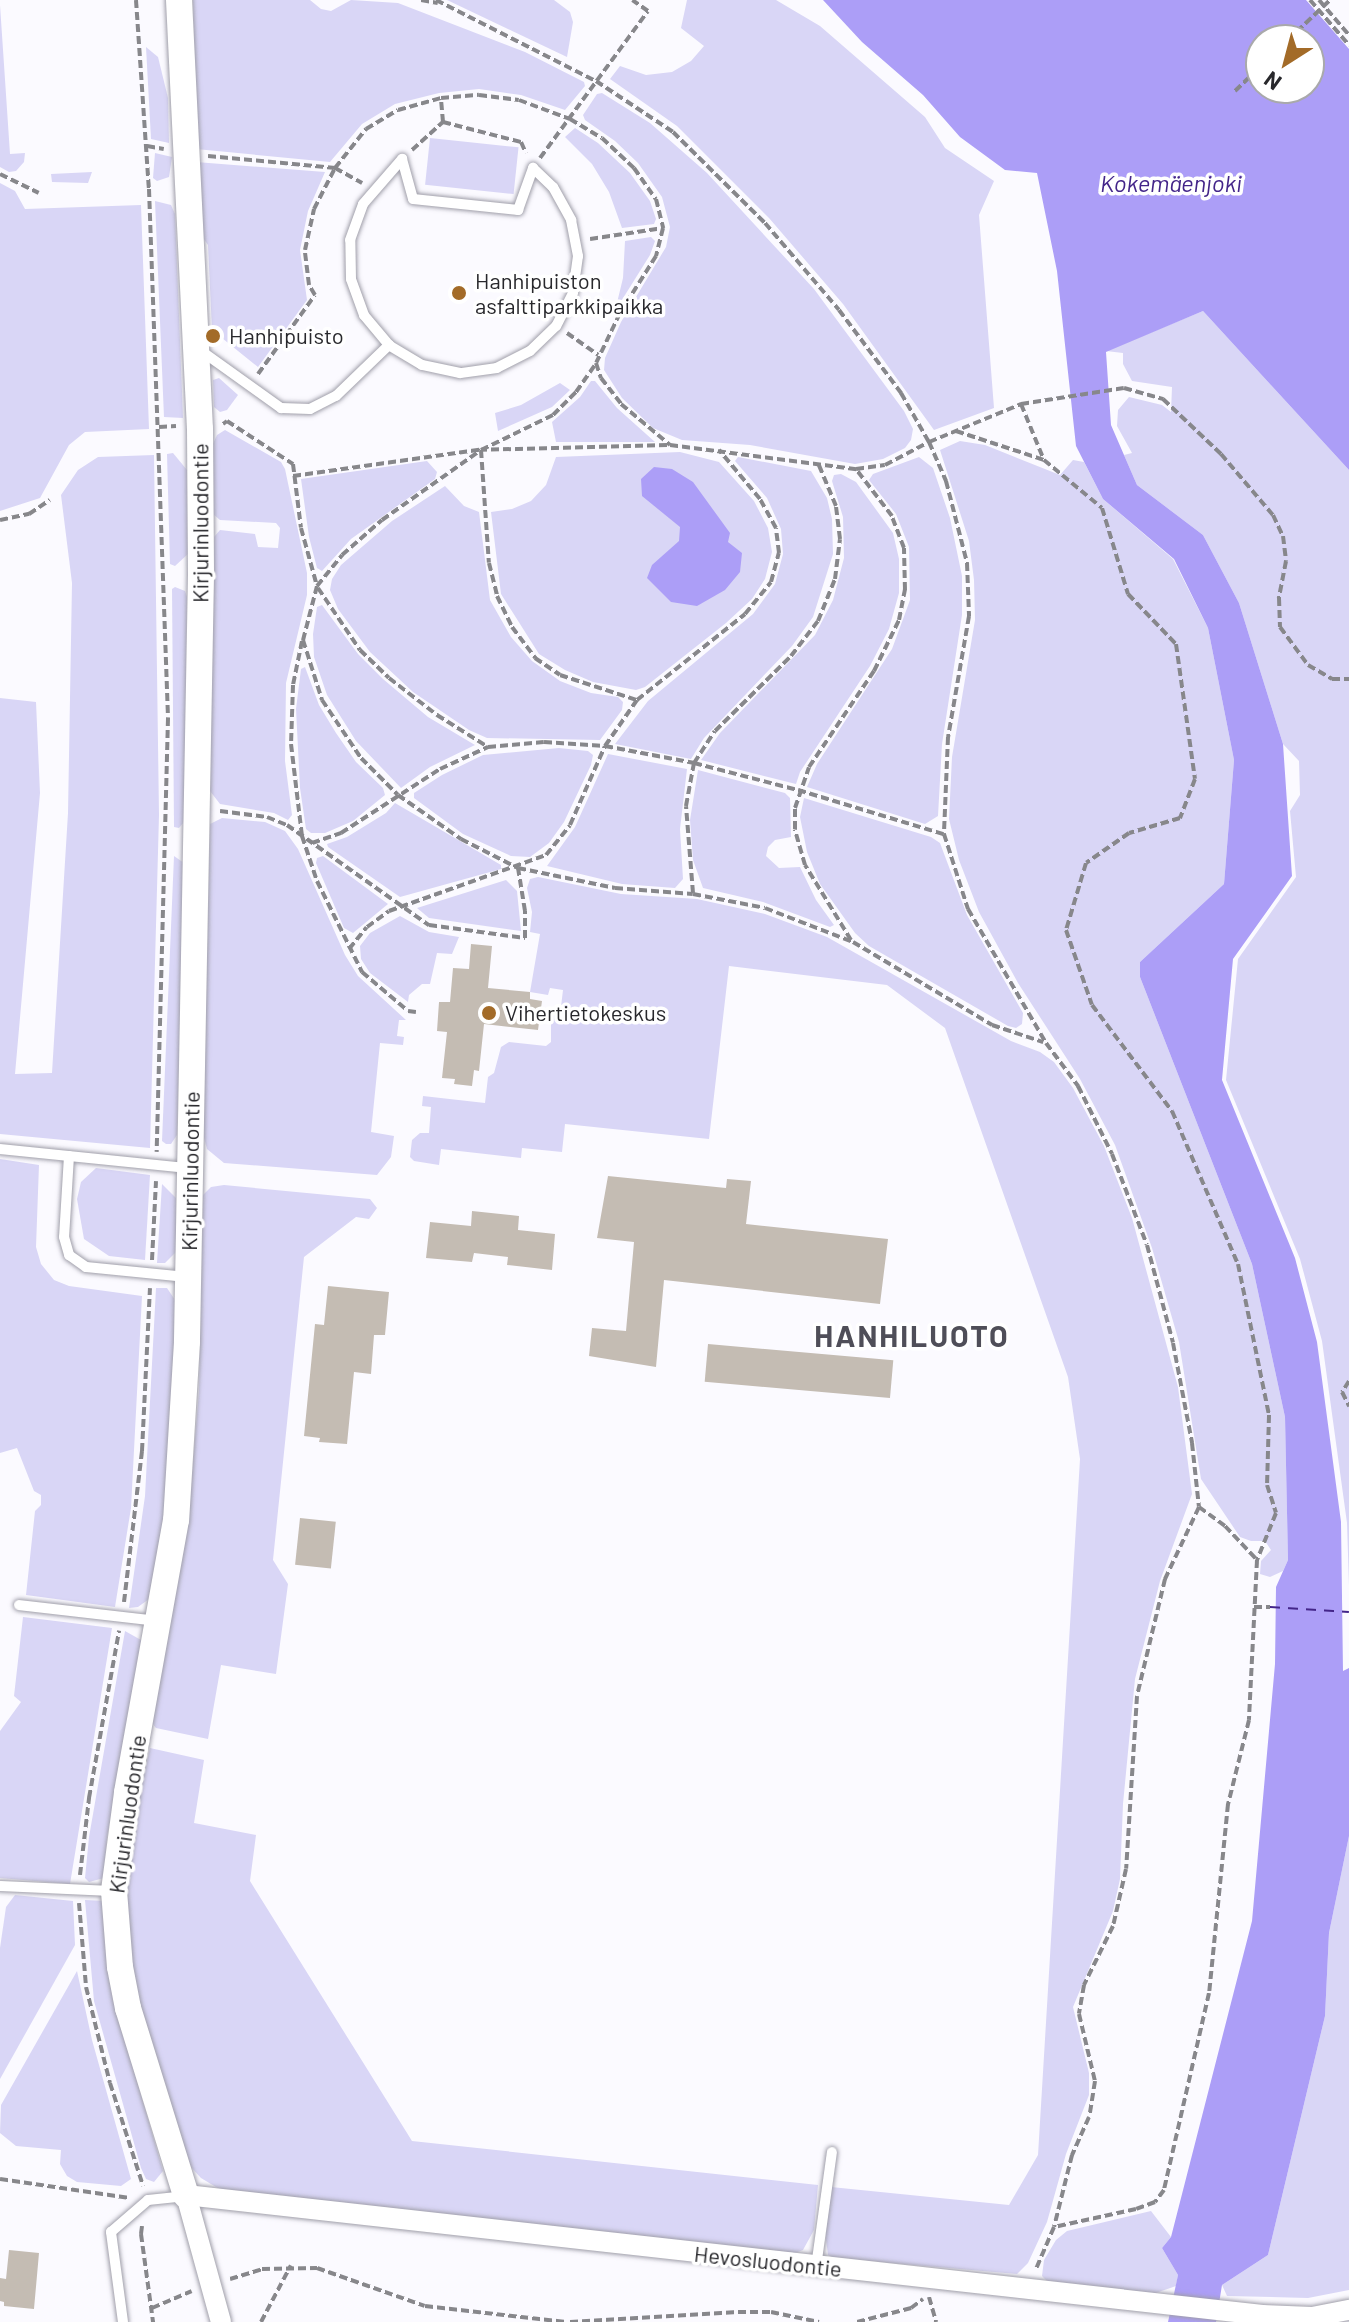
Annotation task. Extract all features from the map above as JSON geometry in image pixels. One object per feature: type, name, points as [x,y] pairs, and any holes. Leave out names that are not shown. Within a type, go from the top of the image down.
[{"type":"street","name":"Kirjurinluodontie","points":[[179,0],[200,429],[188,1278],[178,1504],[127,1793],[114,1891],[120,1967],[128,2008],[186,2195],[221,2322]]},
{"type":"street","name":"Hevosluodontie","points":[[186,2195],[1262,2315],[1312,2317],[1349,2310]]},
{"type":"lane","points":[[402,159],[413,199],[518,210],[533,168],[553,187],[571,220],[578,256],[573,293],[556,326],[530,351],[497,368],[460,373],[422,365],[389,345],[364,315],[351,279],[350,240],[363,204],[402,159]]},
{"type":"lane","points":[[195,346],[281,408],[310,409],[336,396],[389,345]]},
{"type":"lane","points":[[0,1149],[190,1168]]},
{"type":"lane","points":[[69,1156],[64,1237],[69,1255],[86,1267],[188,1278]]},
{"type":"lane","points":[[19,1605],[159,1622]]},
{"type":"lane","points":[[0,1886],[114,1891]]},
{"type":"lane","points":[[816,2267],[832,2152]]},
{"type":"lane","points":[[123,2322],[111,2232],[148,2200],[186,2195]]},
{"type":"path","points":[[136,0],[149,189],[168,718],[157,1165],[142,1451],[121,1617],[89,1798],[79,1891],[81,1950],[89,2002],[121,2120],[148,2200],[141,2234],[153,2322]]},
{"type":"path","points":[[421,0],[442,4]]},
{"type":"path","points":[[436,0],[596,81],[673,132],[765,223],[839,310],[901,393],[929,442],[946,481],[967,563],[969,616],[948,737],[944,834],[968,909],[1046,1043],[1078,1086],[1112,1154],[1147,1245],[1173,1343],[1192,1443],[1199,1507],[1165,1579],[1137,1696],[1126,1869],[1113,1926],[1084,1985],[1079,2014],[1095,2081],[1089,2117],[1072,2155],[1054,2227],[1028,2290]]},
{"type":"path","points":[[443,122],[521,142],[533,168],[648,11],[632,0]]},
{"type":"path","points":[[1310,0],[1349,45]]},
{"type":"path","points":[[1319,0],[1349,35]]},
{"type":"path","points":[[1305,24],[1330,0]]},
{"type":"path","points":[[1235,91],[1245,81]]},
{"type":"path","points":[[441,98],[443,122]]},
{"type":"path","points":[[402,159],[443,122]]},
{"type":"path","points":[[250,386],[315,295],[309,285],[305,250],[314,209],[335,168],[372,192]]},
{"type":"path","points":[[0,174],[39,193]]},
{"type":"path","points":[[575,241],[663,228]]},
{"type":"path","points":[[556,326],[598,355]]},
{"type":"path","points":[[416,1012],[408,1011],[362,972],[317,881],[302,836],[291,744],[293,685],[317,586],[342,555],[382,520],[481,450],[553,415],[576,392],[596,363]]},
{"type":"path","points":[[929,442],[1021,404],[1055,396],[1124,388],[1163,399],[1221,454],[1273,515],[1283,536],[1286,561],[1279,598],[1280,627],[1308,665],[1332,679],[1349,679]]},
{"type":"path","points":[[1021,404],[1044,460]]},
{"type":"path","points":[[200,429],[214,431],[227,421],[293,464],[301,528],[317,586],[360,650],[389,678],[437,715],[488,747]]},
{"type":"path","points":[[956,431],[1044,460],[1102,508],[1128,594],[1176,644],[1195,779],[1180,818],[1129,833],[1086,863],[1066,930],[1092,1005],[1172,1111],[1238,1264],[1269,1415],[1267,1485],[1276,1513],[1257,1560],[1249,1720],[1228,1804],[1209,1993],[1164,2190],[1155,2202],[1136,2209],[1054,2227]]},
{"type":"path","points":[[293,476],[481,450],[670,445]]},
{"type":"path","points":[[481,450],[489,563],[497,596],[512,627],[535,658],[560,675],[637,700]]},
{"type":"path","points":[[349,949],[367,927],[402,906],[518,868],[546,855],[570,825],[605,746],[637,700],[745,614],[771,582],[779,553],[776,528],[760,499],[719,450]]},
{"type":"path","points":[[693,894],[686,806],[694,763],[715,731],[791,656],[818,621],[835,579],[840,539],[836,506],[818,463]]},
{"type":"path","points":[[853,942],[805,865],[795,829],[798,790],[809,767],[874,671],[899,620],[905,590],[904,548],[892,516],[856,469]]},
{"type":"path","points":[[0,520],[29,514],[50,500]]},
{"type":"path","points":[[303,640],[322,700],[361,758],[398,795],[461,839],[518,868],[615,888],[693,894],[765,908],[853,942],[992,1025],[1046,1043]]},
{"type":"path","points":[[312,843],[372,816],[398,795],[440,769],[488,747],[544,742],[605,746],[694,763],[798,790],[944,834]]},
{"type":"path","points":[[197,808],[267,817],[302,836],[429,925],[525,938],[525,911],[518,868]]},
{"type":"path","points":[[1349,1381],[1342,1392],[1349,1406]]},
{"type":"path","points":[[1199,1507],[1225,1526],[1257,1560]]},
{"type":"path","points":[[1254,1607],[1270,1607]]},
{"type":"path","points":[[0,2179],[148,2200]]},
{"type":"path","points":[[151,2308],[211,2283],[262,2269],[291,2265],[346,2276],[425,2306],[568,2322],[771,2312],[819,2322]]},
{"type":"path","points":[[261,2322],[291,2265]]},
{"type":"path","points":[[857,2322],[911,2308],[947,2281]]},
{"type":"path","points":[[929,2295],[936,2322]]},
{"type":"shaded area","points":[[193,0],[310,0],[321,9],[331,11],[351,0],[398,3],[525,52],[584,82],[585,86],[565,110],[521,95],[479,89],[439,93],[395,104],[362,124],[330,162],[196,149]]},
{"type":"shaded area","points":[[447,0],[554,0],[570,12],[573,22],[567,57]]},
{"type":"shaded area","points":[[687,0],[776,0],[820,26],[925,117],[945,148],[994,181],[979,215],[994,408],[934,430],[843,304],[769,218],[677,126],[610,79],[620,66],[646,75],[672,72],[691,61],[704,46],[681,28]]},
{"type":"shaded area","points":[[0,5],[10,154],[25,153],[24,162],[16,171],[9,172],[0,167]]},
{"type":"shaded area","points":[[146,47],[158,57],[168,98],[169,143],[151,139]]},
{"type":"shaded area","points":[[602,93],[650,123],[707,173],[814,289],[904,411],[913,429],[911,440],[905,448],[883,459],[855,464],[750,445],[682,440],[653,428],[622,398],[604,370],[605,358],[621,322],[666,247],[670,227],[662,197],[638,163],[615,141],[585,120],[583,115],[597,94]]},
{"type":"shaded area","points":[[575,128],[598,143],[630,173],[650,201],[656,219],[654,224],[622,228],[609,192],[592,164],[565,137]]},
{"type":"shaded area","points":[[430,138],[519,147],[514,194],[425,185]]},
{"type":"shaded area","points":[[155,153],[172,157],[169,177],[157,181],[153,178]]},
{"type":"shaded area","points":[[196,162],[325,172],[308,211],[300,250],[307,300],[258,367],[212,330],[208,245],[203,238]]},
{"type":"shaded area","points":[[92,172],[88,183],[52,182],[51,174]]},
{"type":"shaded area","points":[[0,183],[15,191],[25,209],[141,205],[149,429],[85,432],[69,445],[40,498],[0,511]]},
{"type":"shaded area","points":[[155,201],[171,205],[175,214],[183,418],[164,417]]},
{"type":"shaded area","points":[[651,237],[655,241],[650,255],[615,311],[623,278],[625,241]]},
{"type":"shaded area","points":[[1203,311],[1349,470],[1349,1586],[1347,1523],[1322,1341],[1300,1259],[1226,1080],[1238,959],[1296,877],[1290,811],[1300,795],[1299,761],[1283,744],[1239,603],[1203,535],[1137,485],[1124,455],[1132,453],[1117,426],[1118,410],[1129,397],[1162,405],[1171,412],[1172,387],[1132,381],[1123,364],[1123,353],[1106,351]]},
{"type":"shaded area","points":[[219,378],[238,395],[227,410],[220,412],[214,407],[213,380]]},
{"type":"shaded area","points":[[591,381],[595,381],[617,408],[655,442],[556,442],[552,422],[580,397]]},
{"type":"shaded area","points":[[560,383],[570,390],[552,407],[498,431],[495,413],[521,405]]},
{"type":"shaded area","points":[[225,430],[281,462],[307,573],[307,595],[286,683],[285,761],[292,815],[288,820],[274,813],[220,804],[210,791],[214,537],[220,530],[255,534],[258,547],[278,548],[280,528],[276,523],[220,520],[213,514],[212,446],[217,435]]},
{"type":"shaded area","points":[[960,441],[985,445],[1060,475],[1073,460],[1084,462],[1103,499],[1173,559],[1208,628],[1234,760],[1224,884],[1140,962],[1140,977],[1252,1264],[1285,1417],[1288,1560],[1283,1571],[1270,1577],[1260,1574],[1261,1561],[1271,1550],[1265,1541],[1240,1537],[1201,1479],[1179,1342],[1152,1248],[1115,1145],[1080,1079],[1018,983],[979,912],[959,860],[949,819],[952,757],[975,620],[974,580],[969,541],[940,450]]},
{"type":"shaded area","points":[[680,452],[719,462],[754,501],[768,528],[772,552],[765,579],[752,599],[726,623],[645,687],[636,690],[593,682],[565,670],[539,654],[501,594],[491,512],[512,509],[531,501],[546,485],[556,457]]},
{"type":"shaded area","points":[[173,453],[187,470],[188,554],[175,566],[170,564],[167,454]]},
{"type":"shaded area","points":[[154,455],[159,815],[150,1148],[0,1134],[0,698],[36,702],[40,793],[15,1074],[52,1073],[68,813],[72,583],[61,495],[78,470],[98,457]]},
{"type":"shaded area","points":[[738,457],[811,471],[827,498],[832,519],[833,554],[813,617],[792,646],[704,738],[691,759],[615,744],[648,701],[753,614],[775,584],[783,554],[781,529],[767,498],[735,461]]},
{"type":"shaded area","points":[[919,457],[933,468],[950,518],[962,576],[962,615],[942,744],[938,816],[925,824],[807,787],[817,764],[892,649],[910,600],[909,547],[896,514],[869,480],[873,474]]},
{"type":"shaded area","points":[[427,461],[437,472],[435,479],[351,539],[322,571],[317,568],[301,479]]},
{"type":"shaded area","points":[[841,474],[856,482],[893,533],[899,559],[899,593],[889,629],[870,666],[800,772],[796,784],[701,760],[720,733],[815,635],[833,600],[844,558],[843,517],[832,481],[834,475]]},
{"type":"shaded area","points":[[445,486],[464,506],[479,512],[490,600],[511,637],[532,661],[560,681],[591,693],[618,697],[623,702],[622,710],[600,740],[487,738],[469,730],[413,692],[370,652],[338,609],[330,590],[332,579],[341,565],[392,521]]},
{"type":"shaded area","points":[[175,587],[185,591],[187,597],[184,822],[179,828],[174,827],[172,589]]},
{"type":"shaded area","points":[[322,605],[358,654],[383,679],[428,717],[475,745],[430,767],[401,788],[356,741],[327,695],[314,657],[317,607]]},
{"type":"shaded area","points":[[305,667],[319,705],[336,733],[356,762],[383,788],[385,795],[353,821],[325,833],[311,833],[306,829],[300,788],[296,709],[301,669]]},
{"type":"shaded area","points":[[559,748],[588,751],[593,755],[591,765],[564,822],[549,843],[530,857],[511,856],[463,834],[414,798],[414,793],[442,775],[483,755]]},
{"type":"shaded area","points":[[608,754],[687,769],[680,829],[683,879],[675,888],[622,884],[547,866],[575,827]]},
{"type":"shaded area","points":[[698,770],[785,793],[790,798],[791,837],[775,840],[768,847],[766,856],[779,868],[800,867],[816,900],[834,925],[830,927],[763,902],[703,888],[693,860],[690,820]]},
{"type":"shaded area","points":[[804,798],[931,837],[940,843],[967,915],[1023,1013],[1022,1024],[1016,1028],[1008,1026],[869,946],[855,933],[820,884],[807,852],[800,817]]},
{"type":"shaded area","points":[[395,803],[501,865],[501,869],[400,897],[328,847],[327,844],[347,837],[386,813]]},
{"type":"shaded area","points":[[222,818],[265,822],[285,831],[298,849],[345,955],[358,976],[406,1020],[399,1020],[397,1036],[404,1037],[403,1045],[380,1043],[371,1132],[394,1136],[391,1157],[377,1175],[224,1163],[207,1149],[203,1134],[210,824]]},
{"type":"shaded area","points":[[174,856],[184,863],[177,1135],[171,1144],[166,1144],[162,1141]]},
{"type":"shaded area","points":[[323,856],[388,904],[353,933],[344,928],[316,863],[317,858]]},
{"type":"shaded area","points":[[538,877],[621,894],[697,899],[765,914],[827,937],[1011,1041],[1040,1052],[1054,1062],[1073,1088],[1104,1146],[1132,1218],[1178,1387],[1192,1494],[1160,1581],[1135,1679],[1123,1804],[1120,1879],[1113,1911],[1073,2007],[1089,2073],[1089,2095],[1066,2154],[1047,2222],[1028,2263],[1017,2274],[834,2258],[828,2255],[825,2232],[831,2187],[1009,2205],[1038,2155],[1080,1459],[1068,1377],[945,1028],[887,985],[729,966],[709,1139],[565,1124],[562,1152],[522,1148],[521,1158],[441,1149],[439,1165],[414,1161],[410,1157],[412,1140],[420,1133],[429,1133],[431,1107],[422,1106],[423,1096],[485,1103],[488,1077],[494,1073],[501,1047],[509,1042],[546,1046],[551,1042],[551,1014],[560,1015],[563,990],[550,988],[548,995],[530,992],[540,934],[530,932],[532,912],[527,888],[530,879]]},
{"type":"shaded area","points":[[506,880],[517,891],[521,931],[429,918],[417,908]]},
{"type":"shaded area","points":[[400,916],[429,932],[459,937],[452,954],[437,953],[430,984],[422,984],[409,995],[408,1002],[370,973],[361,959],[360,946],[370,933]]},
{"type":"shaded area","points":[[0,1159],[39,1165],[36,1247],[41,1264],[54,1280],[69,1286],[142,1296],[131,1508],[115,1607],[26,1595],[35,1511],[41,1505],[41,1495],[34,1491],[17,1448],[0,1453]]},
{"type":"shaded area","points":[[96,1168],[150,1175],[145,1260],[109,1256],[84,1239],[77,1199],[81,1182]]},
{"type":"shaded area","points":[[162,1184],[176,1198],[176,1252],[165,1263],[157,1263]]},
{"type":"shaded area","points":[[224,1185],[370,1199],[377,1208],[369,1219],[356,1217],[304,1257],[273,1560],[288,1584],[276,1674],[221,1665],[208,1739],[156,1728],[152,1723],[191,1486],[199,1391],[203,1195],[211,1187]]},
{"type":"shaded area","points":[[156,1288],[167,1288],[175,1300],[173,1393],[164,1516],[149,1599],[138,1607],[129,1608],[145,1496]]},
{"type":"shaded area","points":[[23,1617],[112,1628],[70,1884],[0,1878],[0,1731],[21,1702],[14,1696]]},
{"type":"shaded area","points":[[125,1631],[141,1640],[144,1646],[107,1837],[104,1878],[89,1882],[85,1878],[89,1837]]},
{"type":"shaded area","points":[[150,1748],[204,1760],[194,1823],[256,1835],[250,1881],[412,2141],[818,2185],[814,2230],[803,2250],[792,2254],[221,2190],[201,2178],[189,2165],[136,1998],[126,1908],[130,1839]]},
{"type":"shaded area","points":[[1349,1836],[1349,2290],[1308,2298],[1227,2296],[1222,2285],[1268,2255],[1325,2016],[1329,1933]]},
{"type":"shaded area","points":[[15,1895],[73,1901],[75,1945],[0,2079],[0,1948],[6,1907]]},
{"type":"shaded area","points":[[85,1900],[105,1901],[120,2022],[163,2171],[154,2182],[146,2179],[141,2168],[94,2001]]},
{"type":"shaded area","points":[[77,1971],[92,2040],[131,2179],[121,2186],[77,2182],[67,2176],[60,2164],[61,2150],[16,2146],[0,2133],[1,2105]]},
{"type":"shaded area","points":[[1151,2211],[1171,2237],[1162,2248],[1178,2275],[1176,2286],[1150,2295],[1047,2281],[1042,2276],[1044,2260],[1056,2240],[1067,2231]]},
{"type":"water","name":"Kokemäenjoki","points":[[823,0],[1306,0],[1349,49],[1349,470],[1203,311],[1106,352],[1111,425],[1137,485],[1203,535],[1239,603],[1283,744],[1292,876],[1233,959],[1222,1080],[1295,1258],[1317,1342],[1341,1522],[1343,1671],[1349,1668],[1349,1836],[1329,1933],[1325,2016],[1268,2255],[1222,2285],[1216,2322],[1168,2322],[1178,2275],[1162,2248],[1171,2237],[1252,1921],[1275,1664],[1276,1587],[1288,1560],[1285,1417],[1252,1264],[1140,977],[1140,962],[1224,884],[1234,760],[1208,628],[1174,559],[1103,499],[1076,446],[1057,271],[1037,173],[1005,170],[960,137],[923,95],[862,42]]},
{"type":"water","points":[[654,467],[672,469],[693,482],[730,533],[728,542],[742,553],[740,572],[725,590],[697,606],[671,602],[647,578],[652,565],[679,541],[680,527],[642,496],[641,479]]},
{"type":"building","name":"Vihertietokeskus","points":[[471,944],[492,946],[488,988],[530,992],[530,999],[542,1001],[538,1030],[484,1024],[479,1071],[474,1070],[472,1086],[454,1084],[455,1079],[442,1078],[447,1032],[437,1031],[439,1002],[450,1002],[453,968],[469,969]]},
{"type":"building","points":[[608,1176],[726,1188],[727,1179],[751,1181],[746,1224],[888,1239],[880,1304],[664,1280],[656,1367],[589,1356],[592,1328],[626,1331],[634,1242],[597,1238]]},
{"type":"building","points":[[472,1211],[519,1216],[518,1230],[555,1234],[552,1270],[507,1265],[508,1257],[474,1253],[472,1262],[426,1258],[430,1222],[471,1226]]},
{"type":"building","points":[[328,1286],[389,1292],[385,1335],[374,1335],[371,1374],[354,1372],[347,1444],[319,1442],[320,1438],[304,1436],[315,1324],[324,1325]]},
{"type":"building","points":[[708,1344],[893,1360],[890,1398],[705,1382]]},
{"type":"building","points":[[300,1518],[336,1522],[331,1569],[295,1565]]},
{"type":"building","points":[[9,2250],[39,2253],[34,2309],[4,2306],[4,2302],[0,2301],[0,2278],[6,2279]]},
{"type":"ferry route","points":[[1270,1607],[1349,1612]]},
{"type":"place","name":"Hanhipuiston asfalttiparkkipaikka","points":[[459,293]]},
{"type":"place","name":"Hanhipuisto","points":[[213,336]]},
{"type":"place","name":"Vihertietokeskus","points":[[489,1013]]},
{"type":"district","name":"HANHILUOTO","points":[[912,1335]]}]
